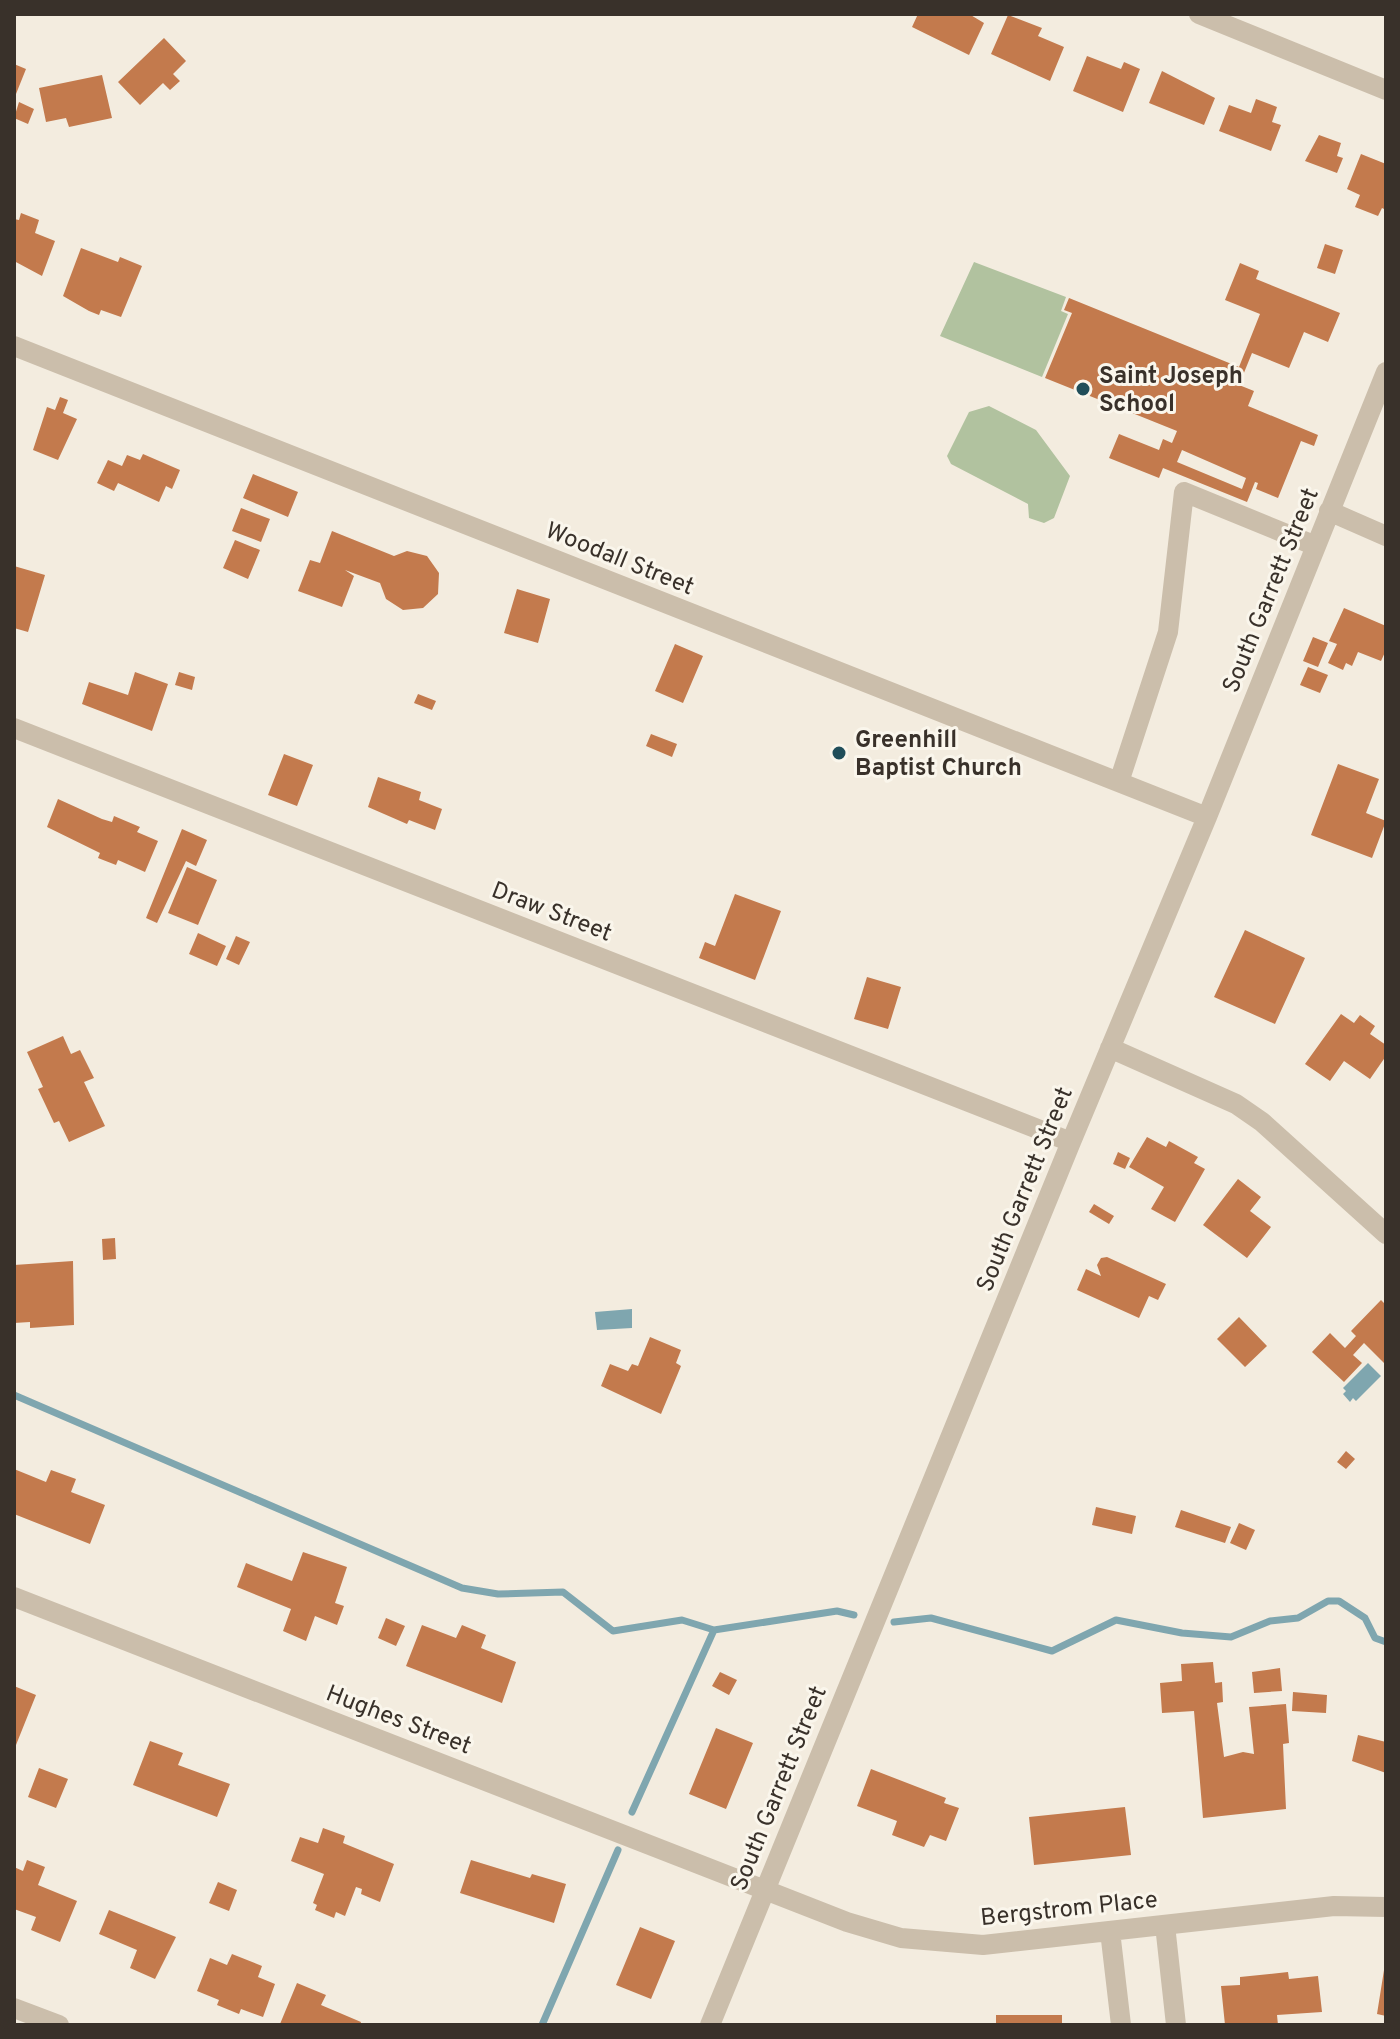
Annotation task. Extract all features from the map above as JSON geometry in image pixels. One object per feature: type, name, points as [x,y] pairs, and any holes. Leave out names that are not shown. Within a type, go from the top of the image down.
[{"type":"street","points":[[1199,14],[1386,90]]},
{"type":"street","name":"Woodall Street","points":[[14,346],[1207,817]]},
{"type":"street","name":"South Garrett Street","points":[[710,2025],[1207,817],[1386,372]]},
{"type":"street","points":[[1119,782],[1168,632],[1184,492],[1316,546]]},
{"type":"street","points":[[1329,511],[1386,536]]},
{"type":"street","name":"Draw Street","points":[[14,728],[1071,1142]]},
{"type":"street","points":[[1110,1048],[1236,1104],[1262,1122],[1386,1234]]},
{"type":"street","name":"Hughes Street","points":[[14,1597],[765,1890]]},
{"type":"street","name":"Bergstrom Place","points":[[765,1890],[862,1927],[901,1938],[983,1945],[1334,1906],[1386,1907]]},
{"type":"street","points":[[1165,1925],[1176,2025]]},
{"type":"street","points":[[1110,1931],[1121,2025]]},
{"type":"street","points":[[14,2008],[59,2025]]},
{"type":"green space","points":[[974,262],[1066,297],[1061,311],[1068,314],[1042,377],[940,336]]},
{"type":"green space","points":[[989,406],[1036,430],[1070,476],[1054,518],[1044,523],[1029,518],[1028,504],[951,464],[947,456],[969,412]]},
{"type":"water","points":[[632,1309],[632,1328],[597,1330],[595,1312]]},
{"type":"water","points":[[1368,1363],[1381,1376],[1356,1401],[1353,1398],[1350,1402],[1343,1394],[1346,1391],[1343,1388]]},
{"type":"building","points":[[918,14],[969,14],[984,23],[969,55],[912,27]]},
{"type":"building","points":[[1008,15],[1042,28],[1038,36],[1064,47],[1050,81],[991,54]]},
{"type":"building","points":[[164,38],[186,61],[173,74],[180,81],[170,90],[163,83],[140,105],[118,82]]},
{"type":"building","points":[[1087,56],[1121,69],[1124,62],[1140,69],[1123,112],[1073,91]]},
{"type":"building","points":[[14,64],[26,69],[14,99]]},
{"type":"building","points":[[1162,71],[1215,98],[1204,125],[1149,103]]},
{"type":"building","points":[[102,75],[112,118],[69,127],[66,118],[46,122],[39,88]]},
{"type":"building","points":[[1256,99],[1277,107],[1272,122],[1281,125],[1271,151],[1219,131],[1229,105],[1251,113]]},
{"type":"building","points":[[19,102],[34,109],[28,124],[14,118]]},
{"type":"building","points":[[1319,135],[1341,143],[1337,156],[1343,158],[1337,173],[1305,161]]},
{"type":"building","points":[[1361,154],[1386,164],[1386,210],[1382,208],[1378,216],[1355,207],[1360,195],[1347,189]]},
{"type":"building","points":[[21,213],[39,220],[35,233],[55,241],[42,276],[14,261],[14,219],[19,220]]},
{"type":"building","points":[[1325,244],[1343,250],[1335,274],[1317,268]]},
{"type":"building","points":[[81,248],[118,262],[120,257],[142,266],[121,317],[101,310],[99,315],[63,296]]},
{"type":"building","points":[[1240,263],[1259,271],[1256,279],[1340,313],[1328,342],[1304,332],[1289,368],[1252,353],[1239,385],[1254,391],[1248,406],[1318,435],[1314,446],[1301,441],[1278,498],[1256,489],[1258,483],[1255,482],[1247,502],[1163,468],[1159,478],[1109,458],[1119,434],[1159,450],[1163,439],[1172,443],[1177,431],[1045,378],[1072,313],[1064,310],[1069,298],[1239,367],[1260,314],[1225,300]],"holes":[[[1182,450],[1246,478],[1242,489],[1177,462]]]},
{"type":"building","points":[[60,397],[68,400],[63,413],[77,419],[58,460],[33,450],[47,407],[55,410]]},
{"type":"building","points":[[143,454],[180,470],[172,489],[166,486],[159,502],[118,483],[114,491],[97,483],[108,460],[122,466],[127,455],[140,460]]},
{"type":"building","points":[[253,474],[298,492],[288,517],[243,498]]},
{"type":"building","points":[[241,508],[270,519],[261,542],[232,531]]},
{"type":"building","points":[[332,531],[394,556],[407,551],[427,556],[439,573],[438,594],[423,608],[403,610],[386,599],[380,583],[345,570],[354,576],[342,607],[298,591],[310,560],[320,563]]},
{"type":"building","points":[[235,540],[260,550],[248,579],[223,568]]},
{"type":"building","points":[[14,566],[45,575],[28,632],[14,628]]},
{"type":"building","points":[[517,589],[550,599],[538,643],[504,633]]},
{"type":"building","points":[[1344,608],[1386,626],[1386,650],[1381,661],[1358,652],[1352,666],[1346,663],[1343,670],[1328,663],[1337,644],[1329,641]]},
{"type":"building","points":[[1313,637],[1328,643],[1318,667],[1303,661]]},
{"type":"building","points":[[675,644],[703,656],[683,703],[655,691]]},
{"type":"building","points":[[1308,667],[1328,675],[1320,693],[1300,685]]},
{"type":"building","points":[[135,672],[168,684],[152,731],[82,704],[89,682],[128,695]]},
{"type":"building","points":[[179,672],[195,677],[192,690],[175,685]]},
{"type":"building","points":[[418,694],[436,701],[432,710],[414,703]]},
{"type":"building","points":[[651,734],[677,744],[672,757],[646,746]]},
{"type":"building","points":[[284,754],[313,765],[297,806],[268,795]]},
{"type":"building","points":[[1338,764],[1379,779],[1366,813],[1386,821],[1372,858],[1311,835]]},
{"type":"building","points":[[378,777],[421,792],[419,800],[442,809],[435,830],[409,820],[407,824],[368,807]]},
{"type":"building","points":[[58,799],[102,819],[112,822],[114,816],[140,827],[137,832],[158,841],[145,872],[118,860],[116,865],[98,858],[100,853],[47,827]]},
{"type":"building","points":[[182,829],[207,840],[196,866],[186,861],[157,923],[146,918]]},
{"type":"building","points":[[187,867],[217,880],[198,925],[168,913]]},
{"type":"building","points":[[735,894],[781,911],[755,980],[699,958],[705,942],[715,946]]},
{"type":"building","points":[[1245,930],[1305,958],[1275,1024],[1214,997]]},
{"type":"building","points":[[198,933],[226,946],[217,966],[189,954]]},
{"type":"building","points":[[236,936],[250,942],[239,965],[226,959]]},
{"type":"building","points":[[867,977],[901,987],[888,1029],[854,1019]]},
{"type":"building","points":[[1341,1014],[1354,1023],[1360,1015],[1375,1026],[1370,1034],[1386,1045],[1386,1056],[1370,1079],[1344,1061],[1330,1081],[1305,1064]]},
{"type":"building","points":[[63,1036],[71,1054],[80,1050],[94,1078],[84,1082],[105,1126],[69,1142],[59,1121],[54,1123],[38,1089],[43,1087],[27,1052]]},
{"type":"building","points":[[1147,1137],[1166,1147],[1169,1141],[1198,1157],[1194,1163],[1205,1169],[1175,1222],[1151,1209],[1164,1187],[1129,1167]]},
{"type":"building","points":[[1118,1152],[1130,1158],[1125,1169],[1113,1164]]},
{"type":"building","points":[[1238,1179],[1261,1197],[1250,1211],[1271,1227],[1247,1258],[1203,1225]]},
{"type":"building","points":[[1094,1204],[1114,1216],[1109,1224],[1089,1212]]},
{"type":"building","points":[[115,1238],[116,1259],[103,1260],[102,1239]]},
{"type":"building","points":[[1107,1257],[1166,1284],[1158,1300],[1149,1296],[1139,1318],[1077,1290],[1086,1269],[1101,1276],[1097,1265],[1101,1258]]},
{"type":"building","points":[[73,1261],[74,1325],[30,1328],[30,1322],[14,1323],[14,1265]]},
{"type":"building","points":[[1381,1300],[1386,1305],[1386,1365],[1364,1343],[1353,1355],[1362,1363],[1344,1382],[1312,1352],[1330,1333],[1345,1348],[1356,1336],[1351,1331]]},
{"type":"building","points":[[1239,1317],[1267,1346],[1245,1367],[1217,1339]]},
{"type":"building","points":[[650,1337],[681,1350],[676,1363],[681,1366],[661,1414],[601,1386],[610,1364],[628,1371],[632,1364],[638,1366]]},
{"type":"building","points":[[1346,1451],[1355,1459],[1346,1469],[1337,1462]]},
{"type":"building","points":[[14,1469],[46,1482],[51,1470],[76,1479],[71,1492],[105,1505],[90,1544],[14,1514]]},
{"type":"building","points":[[1096,1507],[1136,1516],[1132,1534],[1092,1525]]},
{"type":"building","points":[[1181,1510],[1231,1527],[1225,1543],[1175,1527]]},
{"type":"building","points":[[1239,1523],[1255,1530],[1246,1550],[1230,1543]]},
{"type":"building","points":[[303,1552],[347,1567],[335,1603],[344,1606],[337,1625],[315,1616],[306,1641],[283,1631],[291,1609],[237,1587],[246,1563],[292,1581]]},
{"type":"building","points":[[386,1618],[405,1626],[396,1646],[378,1638]]},
{"type":"building","points":[[422,1625],[456,1638],[462,1625],[486,1635],[481,1648],[516,1662],[502,1703],[406,1666]]},
{"type":"building","points":[[1213,1662],[1215,1683],[1222,1682],[1223,1702],[1217,1703],[1224,1757],[1243,1752],[1254,1754],[1249,1707],[1286,1704],[1289,1743],[1283,1744],[1286,1809],[1203,1818],[1194,1711],[1162,1713],[1160,1683],[1182,1681],[1181,1664]]},
{"type":"building","points":[[1280,1668],[1282,1691],[1254,1693],[1252,1672]]},
{"type":"building","points":[[720,1672],[737,1680],[729,1695],[712,1686]]},
{"type":"building","points":[[14,1686],[36,1695],[14,1750]]},
{"type":"building","points":[[1293,1692],[1327,1695],[1326,1713],[1292,1711]]},
{"type":"building","points":[[716,1728],[753,1743],[726,1809],[689,1794]]},
{"type":"building","points":[[1358,1735],[1386,1742],[1386,1773],[1352,1761]]},
{"type":"building","points":[[150,1741],[183,1753],[178,1765],[230,1784],[217,1817],[133,1785]]},
{"type":"building","points":[[39,1768],[68,1779],[56,1808],[28,1797]]},
{"type":"building","points":[[871,1769],[946,1798],[944,1803],[959,1808],[946,1841],[930,1835],[924,1847],[892,1835],[897,1821],[857,1806]]},
{"type":"building","points":[[1125,1807],[1131,1855],[1034,1865],[1029,1817]]},
{"type":"building","points":[[323,1828],[345,1836],[343,1843],[394,1864],[380,1902],[361,1894],[362,1889],[356,1887],[345,1916],[336,1912],[334,1918],[315,1910],[317,1905],[313,1903],[324,1874],[291,1861],[300,1837],[318,1843]]},
{"type":"building","points":[[27,1860],[45,1867],[38,1885],[77,1901],[60,1942],[31,1930],[36,1917],[14,1909],[14,1867],[23,1871]]},
{"type":"building","points":[[471,1860],[530,1878],[532,1874],[566,1884],[554,1923],[460,1893]]},
{"type":"building","points":[[218,1882],[237,1890],[229,1911],[209,1903]]},
{"type":"building","points":[[109,1910],[176,1937],[155,1979],[130,1968],[137,1950],[99,1934]]},
{"type":"building","points":[[640,1927],[675,1941],[651,1999],[616,1985]]},
{"type":"building","points":[[232,1954],[262,1966],[258,1977],[275,1984],[263,2017],[241,2009],[239,2014],[217,2005],[219,2000],[197,1991],[210,1958],[227,1965]]},
{"type":"building","points":[[1386,1970],[1386,2016],[1377,2014]]},
{"type":"building","points":[[1288,1972],[1289,1979],[1318,1976],[1322,2012],[1277,2015],[1278,2025],[1225,2025],[1221,1986],[1240,1985],[1240,1977]]},
{"type":"building","points":[[297,1983],[326,1995],[321,2005],[361,2022],[360,2025],[280,2024]]},
{"type":"building","points":[[996,2015],[1062,2015],[1062,2025],[996,2025]]},
{"type":"waterway","points":[[14,1395],[462,1588],[498,1594],[563,1592],[613,1631],[682,1620],[714,1630]]},
{"type":"waterway","points":[[894,1622],[931,1618],[1052,1651],[1116,1620],[1182,1633],[1231,1637],[1270,1621],[1298,1618],[1328,1601],[1339,1601],[1365,1618],[1375,1638],[1386,1642]]},
{"type":"waterway","points":[[632,1812],[714,1630],[837,1611],[854,1615]]},
{"type":"waterway","points":[[542,2025],[618,1850]]},
{"type":"place","name":"Saint Joseph School","points":[[1083,389]]},
{"type":"place","name":"Greenhill Baptist Church","points":[[839,753]]}]
